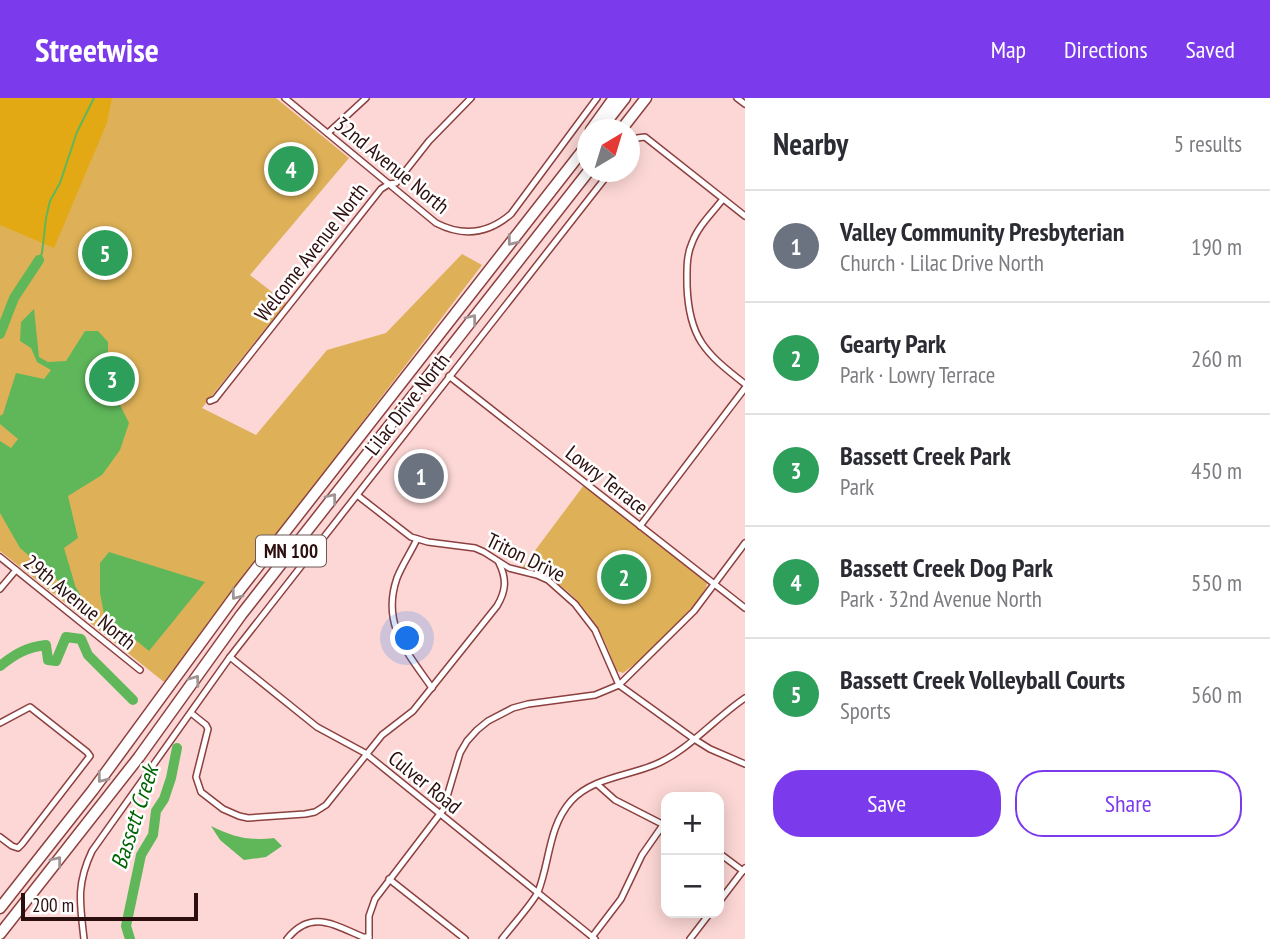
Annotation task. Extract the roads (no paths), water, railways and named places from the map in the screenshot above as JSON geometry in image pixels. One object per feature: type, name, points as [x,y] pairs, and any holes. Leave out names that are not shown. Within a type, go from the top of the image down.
[{"type":"highway","points":[[599,119],[614,98]]},
{"type":"highway","points":[[609,119],[625,98]]},
{"type":"highway","points":[[629,119],[644,100]]},
{"type":"highway","points":[[554,188],[577,150]]},
{"type":"highway","name":"MN 100","points":[[0,908],[109,768],[239,592],[577,158]]},
{"type":"highway","name":"MN 100","points":[[0,934],[139,757],[250,604],[580,182]]},
{"type":"street","name":"32nd Avenue North","points":[[285,98],[436,223],[461,232],[489,229],[511,214],[597,98]]},
{"type":"street","points":[[328,133],[366,98]]},
{"type":"street","name":"Welcome Avenue North","points":[[210,401],[215,399],[381,189],[396,183],[429,141],[471,98]]},
{"type":"street","points":[[737,98],[745,104]]},
{"type":"street","points":[[640,137],[649,139],[745,216]]},
{"type":"street","name":"Lilac Drive North","points":[[84,939],[79,898],[85,867],[92,851],[230,657],[602,182]]},
{"type":"street","points":[[640,526],[745,386],[709,355],[700,342],[690,315],[688,300],[690,247],[697,232],[723,198]]},
{"type":"street","name":"Lowry Terrace","points":[[449,376],[745,608]]},
{"type":"street","name":"Triton Drive","points":[[357,495],[411,537],[475,548],[509,568],[548,580],[570,599],[595,630],[619,685]]},
{"type":"street","points":[[417,539],[397,578],[391,605],[396,633],[402,646],[432,688]]},
{"type":"street","points":[[287,939],[298,927],[314,921],[369,938],[369,916],[375,899],[443,810],[460,753],[467,741],[488,721],[513,708],[595,695],[619,685],[683,623],[745,542]]},
{"type":"street","name":"29th Avenue North","points":[[0,557],[139,670]]},
{"type":"street","points":[[191,713],[206,724],[208,729],[196,777],[201,792],[207,798],[230,813],[248,818],[315,812],[326,805],[382,735],[413,711],[502,598],[505,580],[499,563]]},
{"type":"street","points":[[0,589],[16,570]]},
{"type":"street","name":"Culver Road","points":[[230,657],[317,727],[358,747],[594,938]]},
{"type":"street","points":[[619,685],[694,739],[745,764]]},
{"type":"street","points":[[502,939],[537,893],[561,815],[577,796],[597,784],[660,762],[745,698]]},
{"type":"street","points":[[0,723],[30,706],[90,756],[18,848],[0,837]]},
{"type":"street","points":[[597,784],[615,800],[661,823]]},
{"type":"street","points":[[594,938],[621,899],[642,855],[661,829]]},
{"type":"street","points":[[722,855],[744,869],[724,895]]},
{"type":"street","points":[[389,879],[461,938]]},
{"type":"street","points":[[690,939],[706,918]]},
{"type":"waterway","points":[[39,260],[50,201],[60,183],[77,132],[94,98]]},
{"type":"waterway","points":[[0,334],[14,298],[39,260]]},
{"type":"waterway","points":[[65,579],[76,597]]},
{"type":"waterway","name":"Bassett Creek","points":[[0,666],[22,652],[46,645],[48,660],[56,661],[66,637],[81,639],[88,655],[133,700]]},
{"type":"waterway","name":"Bassett Creek","points":[[130,939],[126,926],[141,855],[153,835],[156,811],[164,799],[177,748]]},
{"type":"place","name":"Bassett Creek Dog Park","points":[[291,169]]},
{"type":"place","name":"Bassett Creek Volleyball Courts","points":[[105,253]]},
{"type":"place","name":"Bassett Creek Park","points":[[112,379]]},
{"type":"place","name":"Valley Community Presbyterian","points":[[421,476]]},
{"type":"place","name":"Gearty Park","points":[[624,577]]}]
